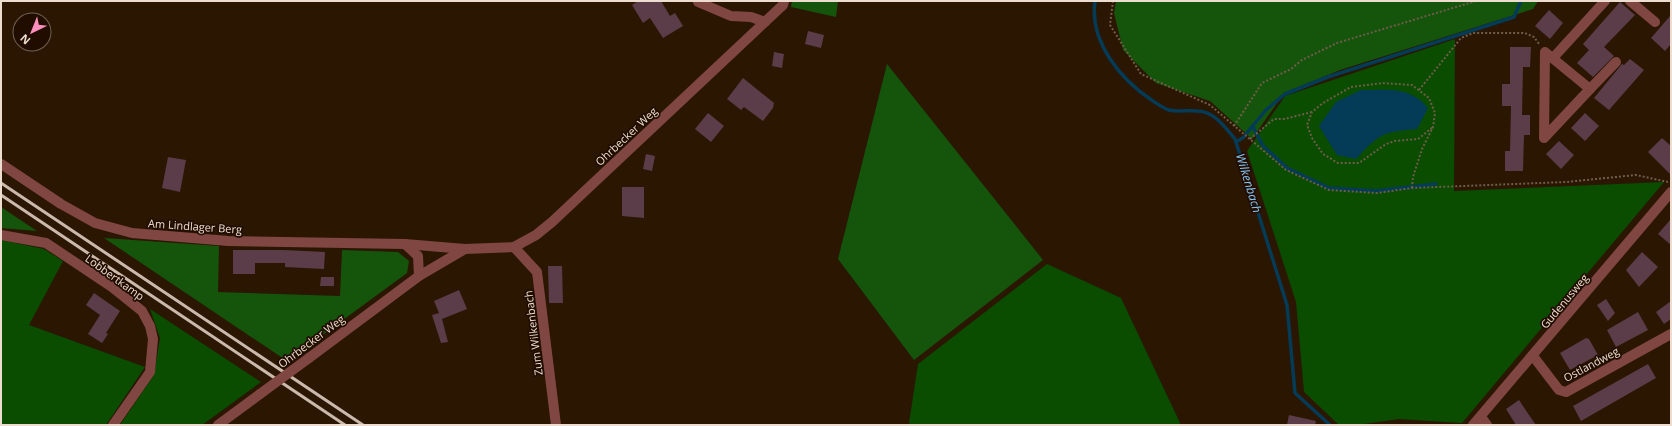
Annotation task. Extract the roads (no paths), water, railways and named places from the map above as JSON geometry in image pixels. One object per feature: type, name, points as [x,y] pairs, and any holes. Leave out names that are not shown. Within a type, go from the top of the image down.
[{"type":"street","name":"Ohrbecker Weg","points":[[405,244],[465,249],[514,247],[536,235],[552,222],[765,22],[783,5],[784,1]]},
{"type":"street","points":[[1605,1],[1549,55],[1544,138],[1616,62]]},
{"type":"street","points":[[1630,1],[1655,22]]},
{"type":"street","points":[[698,2],[731,16],[751,17],[765,22]]},
{"type":"street","points":[[1549,55],[1590,89]]},
{"type":"street","name":"Am Lindlager Berg","points":[[1,164],[61,204],[95,223],[132,233],[228,241],[405,244]]},
{"type":"street","name":"Gudenusweg","points":[[1473,425],[1484,421],[1533,356],[1671,192]]},
{"type":"street","name":"Lobbertkamp","points":[[1,236],[46,243],[112,287],[142,311],[150,326],[153,339],[150,372],[114,425]]},
{"type":"street","points":[[405,244],[418,256],[419,276]]},
{"type":"street","name":"Zum Wilkenbach","points":[[514,247],[537,272],[556,425]]},
{"type":"street","name":"Ohrbecker Weg","points":[[218,425],[419,276],[465,249]]},
{"type":"street","name":"Ostlandweg","points":[[1533,356],[1559,390],[1566,392],[1671,334]]},
{"type":"water","points":[[1361,90],[1389,90],[1406,93],[1414,96],[1428,108],[1417,129],[1396,131],[1383,135],[1371,144],[1356,159],[1337,155],[1319,126],[1336,102]]},
{"type":"waterway","name":"Wilkenbach","points":[[1095,1],[1094,16],[1102,45],[1119,71],[1130,82],[1163,108],[1176,111],[1197,111],[1209,114],[1219,120],[1235,139],[1287,305],[1295,393],[1330,425]]},
{"type":"waterway","points":[[1246,134],[1266,110],[1285,94],[1328,77],[1514,17],[1521,1]]},
{"type":"waterway","points":[[1253,127],[1263,146],[1287,168],[1329,188],[1376,191],[1436,184]]},
{"type":"waterway","points":[[1236,142],[1244,137]]},
{"type":"railway","points":[[1,183],[363,425]]},
{"type":"railway","points":[[1,195],[345,425]]}]
